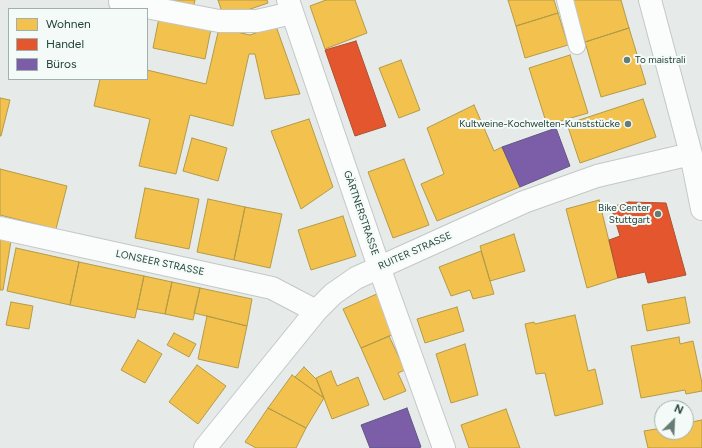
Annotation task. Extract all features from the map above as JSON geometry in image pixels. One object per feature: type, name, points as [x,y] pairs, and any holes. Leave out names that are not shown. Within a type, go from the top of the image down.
[{"type":"street","points":[[650,0],[700,185],[702,209]]},
{"type":"street","points":[[120,2],[219,22],[257,21],[290,6]]},
{"type":"street","name":"GÄRTNERSTRASSE","points":[[290,6],[444,448]]},
{"type":"street","name":"RUITER STRASSE","points":[[205,448],[316,311],[333,294],[356,278],[524,202],[597,176],[691,154]]},
{"type":"street","name":"LONSEER STRASSE","points":[[0,228],[272,288],[316,311]]},
{"type":"lane","points":[[565,0],[577,46]]},
{"type":"building: Wohnen","points":[[165,0],[195,0],[193,9]]},
{"type":"building: Wohnen","points":[[218,0],[267,0],[268,3],[224,18]]},
{"type":"building: Wohnen","points":[[326,0],[355,0],[367,33],[325,49],[310,6]]},
{"type":"building: Wohnen","points":[[508,0],[554,0],[558,13],[516,26]]},
{"type":"building: Wohnen","points":[[572,0],[621,0],[629,28],[585,42]]},
{"type":"building: Wohnen","points":[[160,13],[212,24],[205,59],[153,48]]},
{"type":"building: Wohnen","points":[[558,13],[568,45],[525,58],[516,26]]},
{"type":"building: Wohnen","points":[[276,26],[300,94],[265,99],[255,54],[249,54],[233,126],[190,115],[176,174],[139,166],[150,119],[94,106],[100,80],[148,80],[148,70],[206,84],[219,28],[250,35]]},
{"type":"building: Wohnen","points":[[629,28],[646,84],[601,97],[585,42]]},
{"type":"building: Wohnen","points":[[570,55],[588,113],[547,125],[529,68]]},
{"type":"building: Wohnen","points":[[401,60],[420,110],[399,118],[379,68]]},
{"type":"building: Wohnen","points":[[0,98],[10,100],[1,136],[0,136]]},
{"type":"building: Wohnen","points":[[643,99],[656,137],[580,163],[567,124]]},
{"type":"building: Wohnen","points":[[474,105],[494,151],[502,147],[520,187],[437,221],[421,184],[444,174],[427,128]]},
{"type":"building: Wohnen","points":[[309,119],[333,187],[301,209],[271,131]]},
{"type":"building: Wohnen","points":[[192,138],[227,148],[218,181],[183,171]]},
{"type":"building: Wohnen","points":[[404,159],[429,225],[393,238],[368,172]]},
{"type":"building: Wohnen","points":[[0,169],[67,186],[56,229],[0,215]]},
{"type":"building: Wohnen","points":[[145,188],[199,199],[189,249],[135,238]]},
{"type":"building: Wohnen","points":[[208,199],[245,207],[234,260],[197,252]]},
{"type":"building: Wohnen","points":[[599,200],[618,278],[587,288],[566,209]]},
{"type":"building: Wohnen","points":[[245,207],[282,214],[270,268],[234,260]]},
{"type":"building: Wohnen","points":[[343,216],[356,256],[311,270],[298,230]]},
{"type":"building: Wohnen","points":[[514,234],[525,271],[490,281],[480,246]]},
{"type":"building: Wohnen","points":[[0,239],[11,241],[3,290],[0,290]]},
{"type":"building: Wohnen","points":[[16,248],[79,262],[70,305],[7,291]]},
{"type":"building: Wohnen","points":[[481,251],[494,294],[473,299],[470,290],[451,296],[439,267]]},
{"type":"building: Wohnen","points":[[79,262],[144,276],[135,318],[70,305]]},
{"type":"building: Wohnen","points":[[144,276],[172,282],[165,314],[137,309]]},
{"type":"building: Wohnen","points":[[172,282],[200,288],[193,320],[165,314]]},
{"type":"building: Wohnen","points":[[200,288],[252,299],[247,326],[194,313]]},
{"type":"building: Wohnen","points":[[379,293],[397,333],[361,348],[343,309]]},
{"type":"building: Wohnen","points":[[685,297],[690,323],[647,331],[642,305]]},
{"type":"building: Wohnen","points":[[11,302],[33,306],[29,329],[6,325]]},
{"type":"building: Wohnen","points":[[457,307],[464,331],[425,343],[417,319]]},
{"type":"building: Wohnen","points":[[575,315],[588,371],[595,369],[603,404],[555,416],[545,373],[536,374],[525,324],[534,322],[535,324]]},
{"type":"building: Wohnen","points":[[207,316],[247,326],[238,368],[198,359]]},
{"type":"building: Wohnen","points":[[174,333],[196,344],[189,357],[167,345]]},
{"type":"building: Wohnen","points":[[389,336],[405,370],[398,373],[406,391],[384,400],[361,348]]},
{"type":"building: Wohnen","points":[[679,337],[680,344],[693,341],[702,383],[702,391],[686,394],[685,390],[641,398],[631,346]]},
{"type":"building: Wohnen","points":[[138,340],[162,354],[145,383],[121,370]]},
{"type":"building: Wohnen","points":[[465,344],[478,395],[451,403],[436,354]]},
{"type":"building: Wohnen","points":[[197,365],[226,386],[198,424],[169,402]]},
{"type":"building: Wohnen","points":[[304,367],[317,380],[324,398],[295,377]]},
{"type":"building: Wohnen","points":[[331,371],[337,386],[358,377],[369,405],[332,419],[316,378]]},
{"type":"building: Wohnen","points":[[292,375],[324,398],[306,428],[268,408]]},
{"type":"building: Wohnen","points":[[268,408],[306,428],[296,448],[256,448],[245,442]]},
{"type":"building: Wohnen","points":[[506,409],[520,448],[469,448],[461,425]]},
{"type":"building: Wohnen","points":[[702,420],[702,448],[648,448],[644,431],[654,429],[654,440],[694,440],[694,422]]},
{"type":"building: Handel","points":[[356,41],[386,126],[355,136],[325,50]]},
{"type":"building: Handel","points":[[629,202],[666,203],[686,275],[648,283],[645,272],[618,278],[609,240],[620,236],[611,207]]},
{"type":"building: Büros","points":[[556,128],[570,166],[520,187],[502,147]]},
{"type":"building: Büros","points":[[407,408],[421,447],[370,448],[361,425]]},
{"type":"place","name":"To maistrali","points":[[627,60]]},
{"type":"place","name":"Kultweine-Kochwelten-Kunststücke","points":[[628,124]]},
{"type":"place","name":"Bike Center Stuttgart","points":[[658,214]]}]
